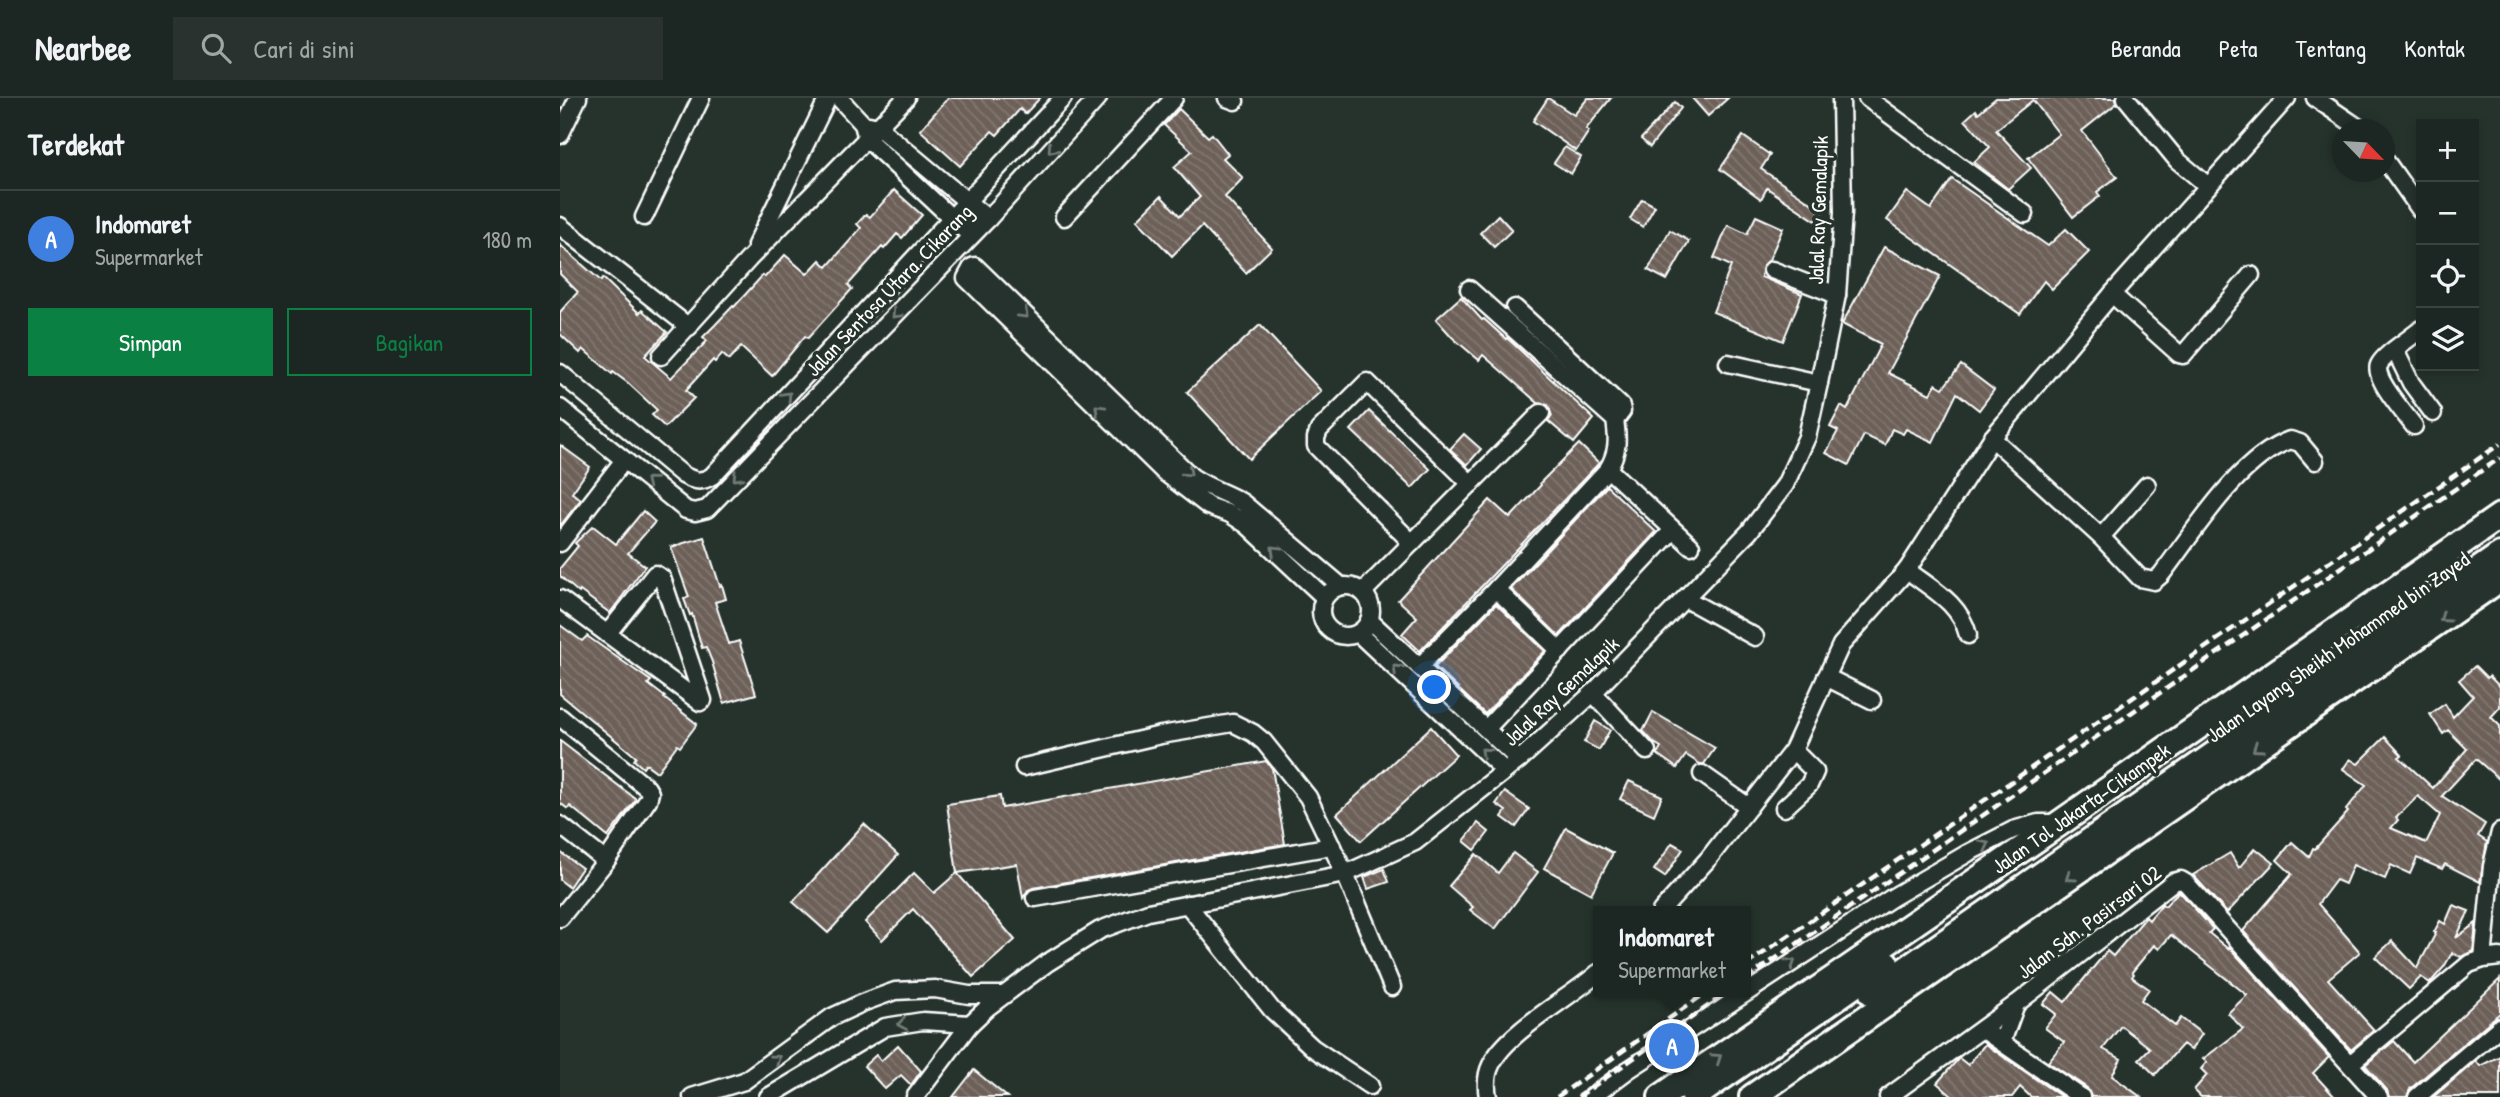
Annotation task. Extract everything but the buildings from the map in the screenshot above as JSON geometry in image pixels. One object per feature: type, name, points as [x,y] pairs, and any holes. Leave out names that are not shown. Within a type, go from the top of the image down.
[{"type":"highway","name":"Jalan Tol Jakarta–Cikampek","points":[[1661,1097],[2500,516]]},
{"type":"highway","name":"Jalan Layang Sheikh Mohammed bin Zayed","points":[[1694,1097],[2500,534]]},
{"type":"highway","name":"Jalan Layang Sheikh Mohammed bin Zayed","points":[[1723,1097],[2500,555]]},
{"type":"highway","points":[[1752,1097],[2500,579]]},
{"type":"street","points":[[560,135],[578,98]]},
{"type":"street","points":[[644,217],[701,98]]},
{"type":"street","points":[[749,259],[828,98]]},
{"type":"street","points":[[839,98],[971,236]]},
{"type":"street","points":[[661,356],[869,130],[905,98]]},
{"type":"street","name":"Jalan Sentosa Utara. Cikarang","points":[[690,478],[712,476],[1063,98]]},
{"type":"street","name":"Jalan Sentosa Utara. Cikarang","points":[[701,510],[988,219],[1098,98]]},
{"type":"street","points":[[1064,217],[1174,98]]},
{"type":"street","name":"Jalal Ray Gemalapik","points":[[915,1097],[970,1024],[1001,995],[1100,930],[1148,912],[1345,874],[1415,842],[1519,760],[1594,693],[1749,532],[1786,485],[1807,437],[1819,383],[1837,295],[1843,213],[1841,98]]},
{"type":"street","points":[[1867,98],[2025,214]]},
{"type":"street","points":[[2126,98],[2177,160],[2208,186]]},
{"type":"street","points":[[1666,906],[1709,858],[1793,750],[1841,645],[1907,570],[1992,438],[2112,294],[2287,98]]},
{"type":"street","points":[[2315,98],[2346,119]]},
{"type":"street","points":[[869,130],[967,200],[988,219]]},
{"type":"street","points":[[2395,174],[2416,204]]},
{"type":"street","points":[[560,226],[689,327]]},
{"type":"street","points":[[1324,597],[1247,525],[1208,506],[1164,472],[966,278],[967,273],[975,266],[1192,477],[1208,488],[1233,497],[1341,586]]},
{"type":"street","points":[[1772,270],[1837,295]]},
{"type":"street","points":[[2112,294],[2183,355],[2251,275]]},
{"type":"street","points":[[1419,667],[1608,469],[1616,455],[1618,439],[1615,420],[1469,289]]},
{"type":"street","points":[[1515,308],[1621,406],[1622,411],[1615,420]]},
{"type":"street","points":[[2414,426],[2378,374],[2378,366],[2416,333]]},
{"type":"street","points":[[2395,350],[2412,383],[2433,413]]},
{"type":"street","points":[[1728,363],[1819,383]]},
{"type":"street","points":[[560,373],[690,478],[701,510],[686,510],[560,408]]},
{"type":"street","points":[[1412,543],[1316,446],[1315,438],[1319,430],[1357,391],[1369,382],[1471,484]]},
{"type":"street","points":[[1363,592],[1541,413]]},
{"type":"street","points":[[1992,438],[2101,537],[2146,582],[2154,581],[2241,472],[2262,454],[2290,440],[2300,443],[2315,461]]},
{"type":"street","points":[[562,536],[624,460]]},
{"type":"street","points":[[1608,469],[1691,546]]},
{"type":"street","points":[[2101,537],[2147,485]]},
{"type":"street","points":[[1225,512],[1233,497]]},
{"type":"street","points":[[1487,728],[1673,530]]},
{"type":"street","points":[[1907,570],[1962,615],[1968,635]]},
{"type":"street","points":[[560,598],[607,634],[700,702],[703,701],[659,575],[655,574],[607,634]]},
{"type":"street","points":[[1349,585],[1363,592],[1371,608],[1369,621],[1358,633],[1344,636],[1330,631],[1321,612],[1324,597],[1341,586],[1349,585]]},
{"type":"street","points":[[1496,589],[1560,651]]},
{"type":"street","points":[[1686,599],[1755,637]]},
{"type":"street","points":[[1369,621],[1519,760]]},
{"type":"street","points":[[1358,633],[1505,771]]},
{"type":"street","points":[[1826,677],[1872,700]]},
{"type":"street","points":[[1594,693],[1647,751]]},
{"type":"street","points":[[560,717],[650,793],[648,800],[606,861],[560,918]]},
{"type":"street","points":[[1024,768],[1161,735],[1233,723],[1253,733],[1264,742],[1308,797],[1345,874],[1392,987]]},
{"type":"street","points":[[1784,808],[1809,785],[1815,772],[1793,750]]},
{"type":"street","points":[[1702,774],[1749,807]]},
{"type":"street","points":[[1751,990],[1893,897],[1968,853],[2013,830],[2038,823],[2060,823]]},
{"type":"street","points":[[560,825],[606,861]]},
{"type":"street","points":[[2483,959],[2492,866],[2500,832]]},
{"type":"street","points":[[1035,898],[1332,846]]},
{"type":"street","name":"Jalan Sdn. Pasirsari 02","points":[[1890,1096],[2016,1004],[2173,882],[2181,880],[2350,1064]]},
{"type":"street","points":[[1187,904],[1272,1010],[1313,1048],[1370,1086]]},
{"type":"street","points":[[2379,1097],[2350,1064],[2469,964],[2500,957]]},
{"type":"street","points":[[1488,1097],[1488,1074],[1500,1052],[1519,1033],[1593,977]]},
{"type":"street","points":[[692,1097],[744,1081],[832,1017],[895,991],[935,989],[970,995],[1001,995]]},
{"type":"street","points":[[1592,1097],[1628,1070],[1740,997]]},
{"type":"street","points":[[2002,1042],[2016,1004]]},
{"type":"street","points":[[768,1097],[885,1027],[923,1021],[970,1024]]},
{"type":"street","points":[[2417,1097],[2500,1027]]},
{"type":"street","points":[[1982,1029],[2081,1097]]},
{"type":"railway","points":[[1751,962],[2500,444]]},
{"type":"railway","points":[[1751,976],[2500,458]]},
{"type":"railway","points":[[1557,1097],[1700,997]]},
{"type":"railway","points":[[1578,1097],[1721,997]]},
{"type":"place","name":"Indomaret","points":[[1672,1046]]}]
